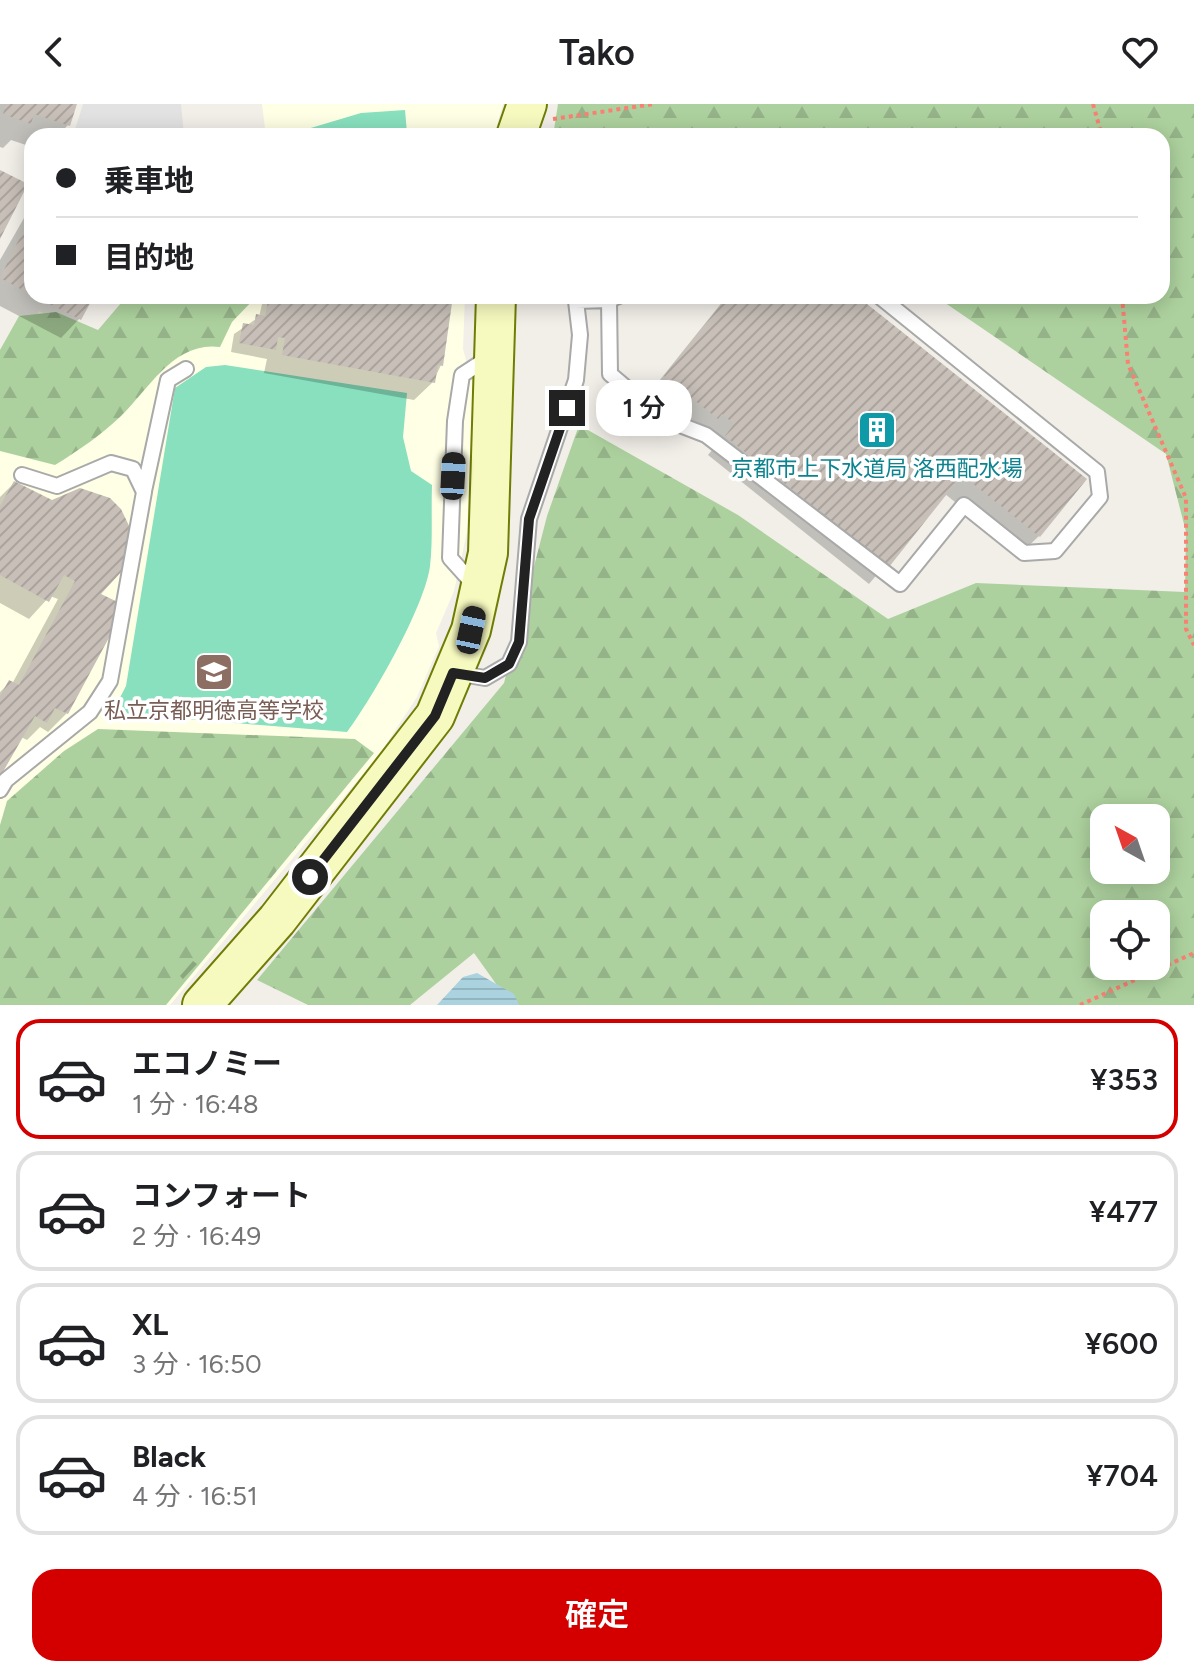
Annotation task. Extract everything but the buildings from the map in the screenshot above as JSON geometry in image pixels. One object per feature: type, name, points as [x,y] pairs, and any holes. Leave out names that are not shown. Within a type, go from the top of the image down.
[{"type":"street","points":[[202,1005],[277,920],[435,716],[471,630],[488,553],[496,304]]},
{"type":"lane","points":[[453,673],[485,678],[509,664],[519,642],[529,519],[576,380],[580,335],[576,304]]},
{"type":"lane","points":[[614,304],[610,374],[662,418],[706,435],[900,584],[964,505],[1024,553],[1055,551],[1100,497],[1097,472],[889,304]]},
{"type":"lane","points":[[0,790],[6,780],[90,712],[110,681],[168,380],[186,369]]},
{"type":"lane","points":[[22,475],[57,486],[111,463],[133,469],[144,492]]},
{"type":"path","points":[[546,128],[548,121],[654,104]]},
{"type":"path","points":[[1093,104],[1100,128]]},
{"type":"path","points":[[1123,304],[1128,364],[1186,498],[1186,629],[1194,645]]},
{"type":"path","points":[[1080,1005],[1194,953]]},
{"type":"shaded area","points":[[83,104],[181,104],[183,128],[76,128]]},
{"type":"shaded area","points":[[262,104],[503,104],[496,128],[265,128]]},
{"type":"shaded area","name":"私立京都明徳高等学校","points":[[131,304],[465,304],[463,349],[473,385],[467,532],[454,591],[436,633],[439,646],[417,697],[379,755],[170,1005],[0,1005],[0,385],[39,311],[108,343]]},
{"type":"green space","points":[[558,104],[1194,104],[1194,1005],[511,1005],[474,953],[410,1005],[308,1005],[257,980],[504,683],[547,516],[579,425],[738,515],[888,619],[976,583],[1185,592],[1186,532],[1166,454],[947,304],[1170,304],[1170,128],[554,128]]},
{"type":"green space","points":[[405,110],[407,128],[311,128],[361,113]]},
{"type":"green space","points":[[120,304],[249,304],[232,322],[220,347],[189,351],[176,359],[113,423],[55,465],[0,451],[0,350],[19,316],[56,312],[98,330]]},
{"type":"green space","points":[[225,365],[407,393],[403,437],[411,471],[432,485],[430,566],[408,627],[383,676],[347,732],[112,713],[126,686],[175,388],[206,367]]},
{"type":"green space","points":[[98,729],[355,739],[374,753],[166,1005],[0,1005],[0,825],[7,801],[64,751]]},
{"type":"water","points":[[477,973],[514,994],[519,1005],[437,1005],[463,977]]},
{"type":"place","name":"京都市上下水道局 洛西配水場","points":[[877,430]]},
{"type":"place","name":"私立京都明徳高等学校","points":[[214,672]]},
{"type":"route","points":[[310,877],[435,716],[453,673],[485,678],[509,664],[519,642],[529,519],[567,408]]}]
